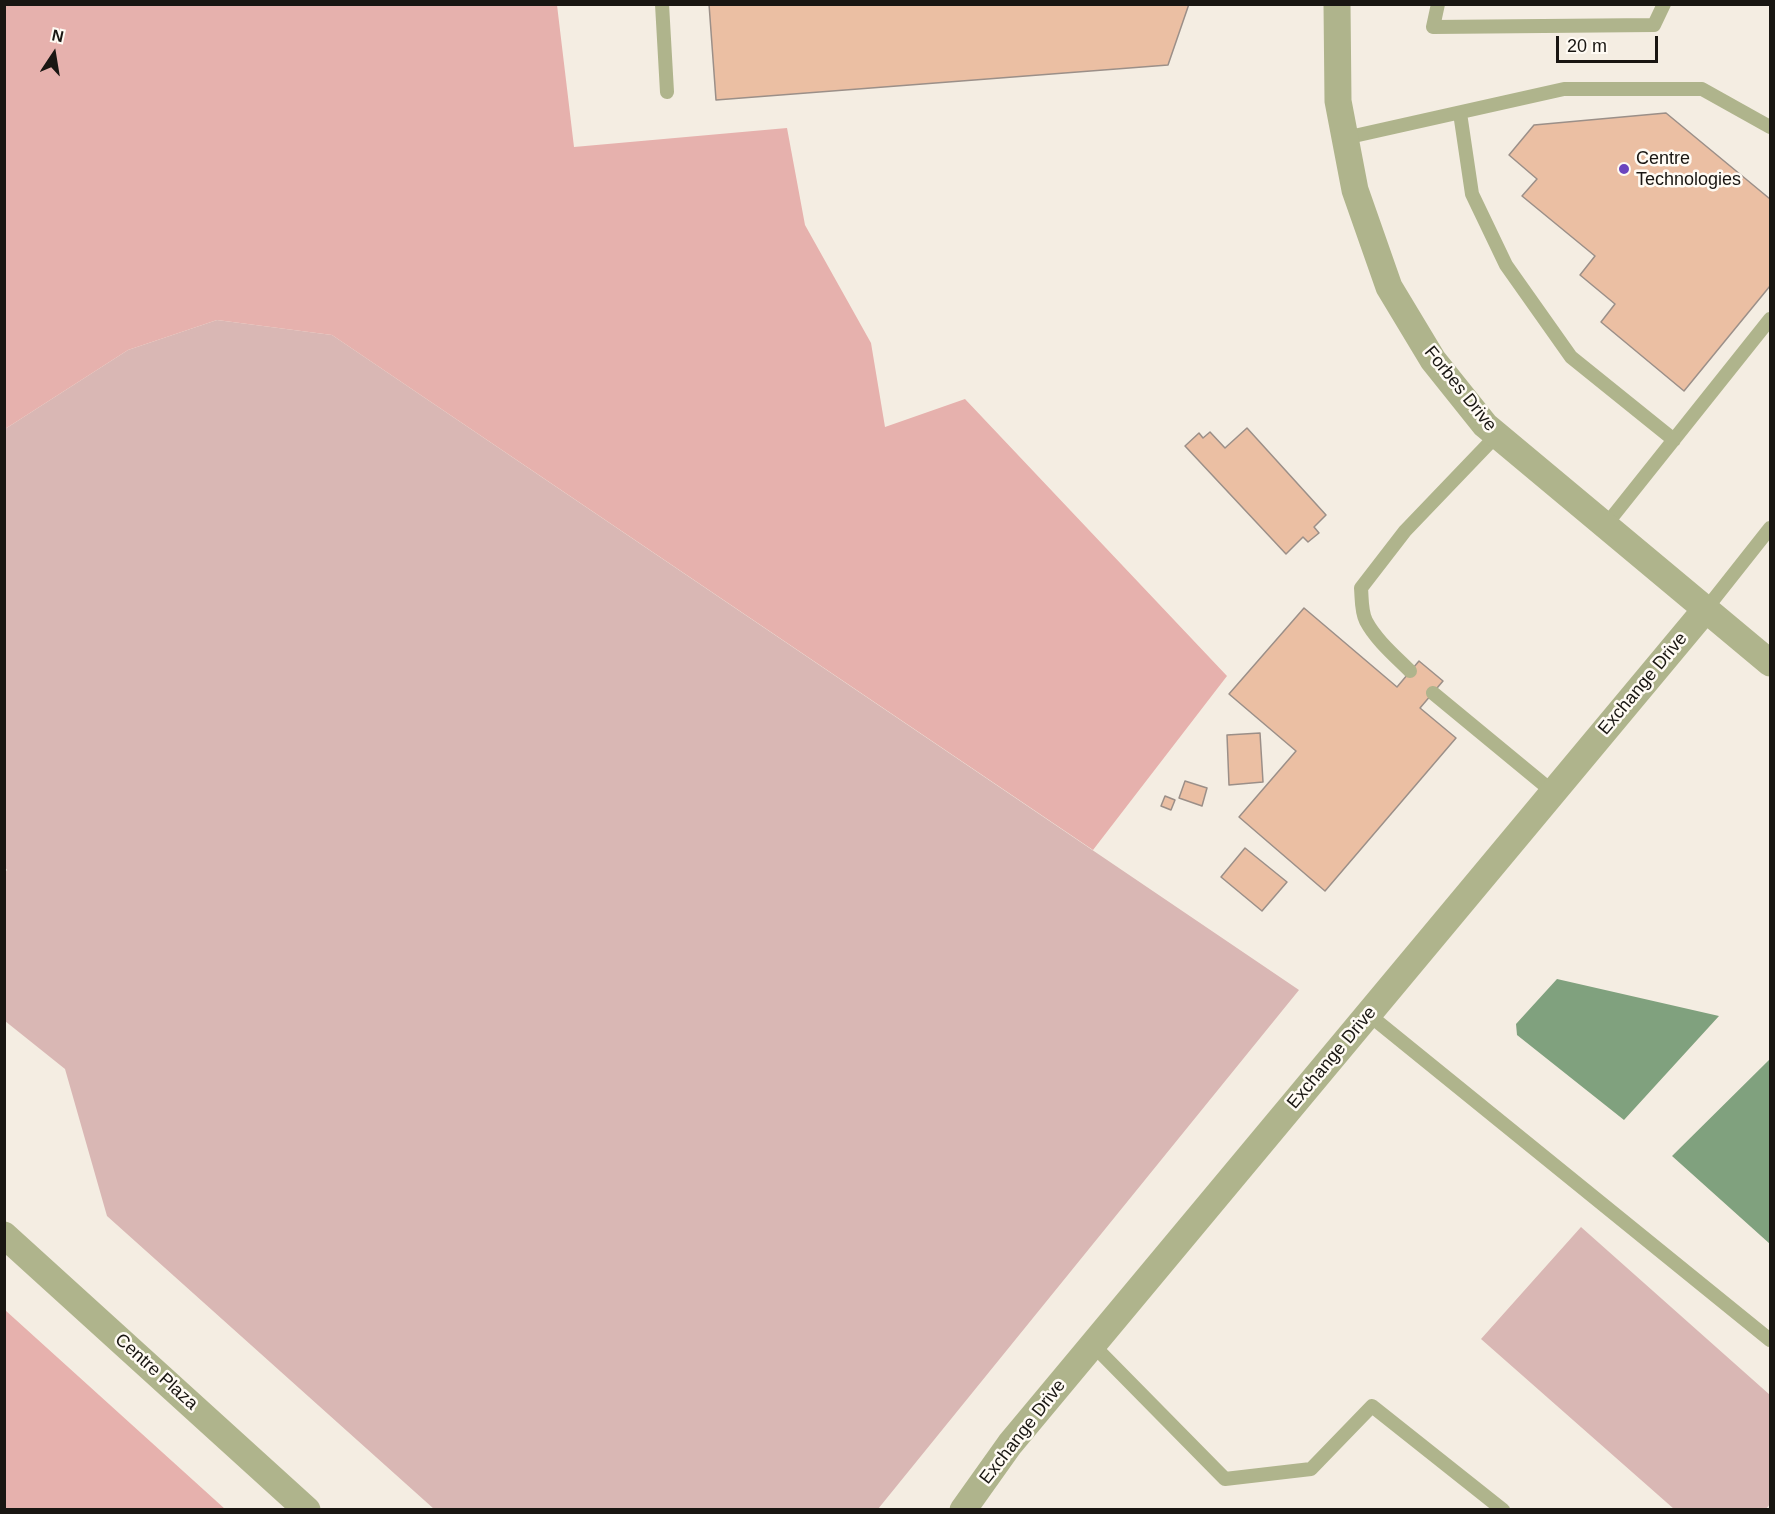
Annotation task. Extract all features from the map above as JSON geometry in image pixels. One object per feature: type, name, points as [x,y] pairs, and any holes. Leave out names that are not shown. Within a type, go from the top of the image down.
[{"type":"street","name":"Forbes Drive","points":[[1337,4],[1338,101],[1355,190],[1389,287],[1433,360],[1485,425],[1770,663]]},
{"type":"street","name":"Exchange Drive","points":[[963,1509],[1010,1444],[1706,609]]},
{"type":"street","name":"Centre Plaza","points":[[4,1235],[307,1509]]},
{"type":"lane","points":[[662,4],[667,92]]},
{"type":"lane","points":[[1438,4],[1433,27],[1653,25],[1664,4]]},
{"type":"lane","points":[[1345,138],[1564,89],[1702,89],[1770,128]]},
{"type":"lane","points":[[1460,113],[1472,194],[1506,265],[1571,357],[1674,440]]},
{"type":"lane","points":[[1605,526],[1770,319]]},
{"type":"lane","points":[[1410,671],[1383,644],[1366,620],[1361,588],[1406,531],[1497,435]]},
{"type":"lane","points":[[1706,609],[1770,528]]},
{"type":"lane","points":[[1433,693],[1553,792]]},
{"type":"lane","points":[[1368,1014],[1770,1340]]},
{"type":"lane","points":[[1093,1345],[1225,1479],[1311,1469],[1372,1406],[1503,1509]]},
{"type":"shaded area","points":[[5,4],[557,5],[574,147],[787,128],[805,225],[871,343],[885,427],[965,399],[1227,676],[1093,850],[332,335],[217,320],[128,350],[5,429]]},
{"type":"shaded area","points":[[217,320],[332,335],[1299,990],[878,1509],[434,1509],[107,1216],[65,1069],[5,1021],[4,873],[7,870],[5,867],[5,429],[128,350]]},
{"type":"shaded area","points":[[1557,979],[1719,1016],[1624,1120],[1517,1035],[1516,1024]]},
{"type":"shaded area","points":[[1770,1059],[1770,1244],[1672,1156]]},
{"type":"shaded area","points":[[1581,1227],[1770,1395],[1770,1504],[1766,1509],[1674,1509],[1481,1339]]},
{"type":"shaded area","points":[[5,1310],[225,1509],[5,1509]]},
{"type":"building","points":[[709,4],[1189,4],[1168,65],[716,100]]},
{"type":"building","points":[[1666,113],[1770,199],[1770,286],[1684,391],[1601,322],[1615,304],[1580,275],[1595,256],[1522,196],[1537,179],[1509,155],[1534,125]]},
{"type":"building","points":[[1247,428],[1326,515],[1314,527],[1319,533],[1308,542],[1303,537],[1286,554],[1185,446],[1199,433],[1203,438],[1210,432],[1225,448]]},
{"type":"building","points":[[1304,608],[1397,687],[1419,661],[1443,681],[1420,708],[1456,738],[1325,891],[1239,817],[1296,751],[1229,694]]},
{"type":"building","points":[[1260,733],[1263,782],[1229,785],[1227,735]]},
{"type":"building","points":[[1185,781],[1207,788],[1202,806],[1179,798]]},
{"type":"building","points":[[1165,796],[1175,800],[1171,810],[1161,806]]},
{"type":"building","points":[[1245,848],[1287,882],[1262,911],[1221,877]]},
{"type":"place","name":"Centre Technologies","points":[[1624,169]]}]
